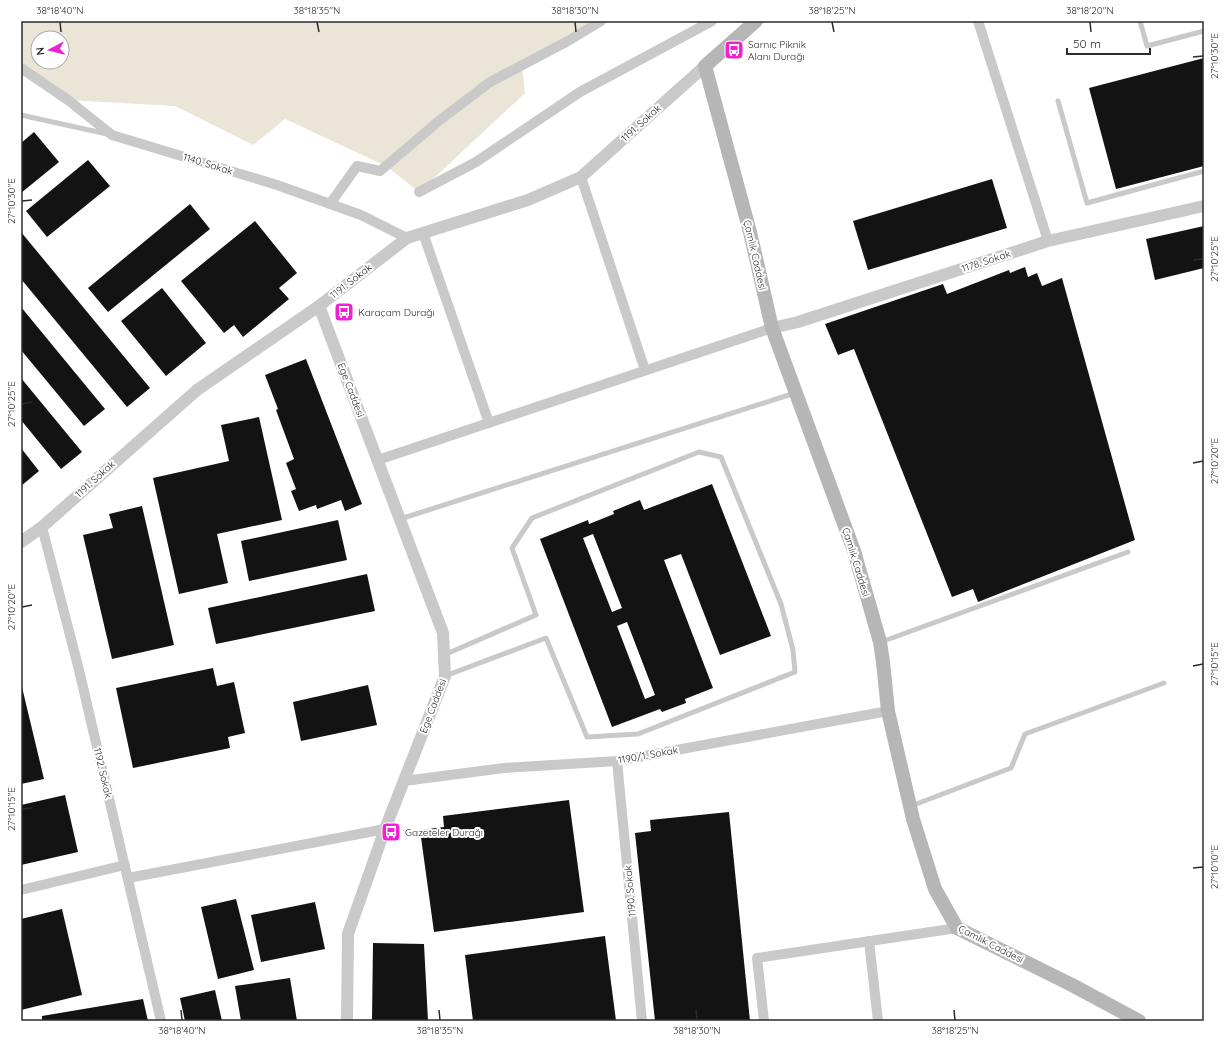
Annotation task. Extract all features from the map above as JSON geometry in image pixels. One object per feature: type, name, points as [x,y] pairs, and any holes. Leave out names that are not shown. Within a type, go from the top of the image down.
[{"type":"main road","points":[[705,66],[756,21]]},
{"type":"main road","name":"Çamlık Caddesi","points":[[705,66],[750,232],[772,328],[854,551],[880,642],[888,711],[913,819],[934,889],[957,928],[1072,985],[1139,1021]]},
{"type":"street","points":[[330,204],[357,166],[380,171],[440,120],[490,82],[568,41],[601,21]]},
{"type":"street","points":[[420,192],[476,162],[580,92],[712,21]]},
{"type":"street","points":[[978,21],[1048,241]]},
{"type":"street","name":"1191. Sokak","points":[[21,542],[42,526],[197,390],[319,306],[407,238],[528,200],[581,177],[705,66]]},
{"type":"street","name":"1140. Sokak","points":[[21,68],[68,100],[112,135],[276,184],[361,215],[407,238]]},
{"type":"street","points":[[581,177],[645,370]]},
{"type":"street","name":"1178. Sokak","points":[[772,328],[798,322],[1048,241],[1204,206]]},
{"type":"street","points":[[423,233],[489,423]]},
{"type":"street","name":"Ege Caddesi","points":[[319,306],[443,633],[445,676],[385,829],[348,934],[347,1021]]},
{"type":"street","points":[[378,460],[772,328]]},
{"type":"street","name":"1192. Sokak","points":[[42,526],[79,670],[161,1021]]},
{"type":"street","name":"1190/1. Sokak","points":[[404,781],[504,768],[617,761],[888,711]]},
{"type":"street","name":"1190. Sokak","points":[[617,761],[642,1021]]},
{"type":"street","points":[[128,878],[385,829]]},
{"type":"street","points":[[21,890],[125,865]]},
{"type":"street","points":[[764,1021],[757,958],[957,928]]},
{"type":"street","points":[[869,941],[878,1021]]},
{"type":"lane","points":[[1140,21],[1147,46],[1204,31]]},
{"type":"lane","points":[[1058,101],[1087,203],[1204,171]]},
{"type":"lane","points":[[21,115],[112,135]]},
{"type":"lane","points":[[400,520],[796,393]]},
{"type":"lane","points":[[444,655],[536,615],[512,548],[532,518],[699,452],[721,457],[782,604],[793,650],[795,672],[638,734],[587,736],[546,638],[445,676]]},
{"type":"lane","points":[[880,642],[1128,552]]},
{"type":"lane","points":[[910,806],[1011,768],[1026,734],[1164,683]]},
{"type":"shaded area","points":[[21,21],[601,21],[522,65],[525,93],[419,192],[386,166],[285,119],[253,145],[175,106],[68,100],[21,69]]},
{"type":"building","points":[[1204,58],[1204,166],[1116,189],[1089,88]]},
{"type":"building","points":[[34,132],[59,162],[21,193],[21,143]]},
{"type":"building","points":[[88,160],[110,186],[47,237],[26,211]]},
{"type":"building","points":[[992,179],[1007,228],[868,270],[853,221]]},
{"type":"building","points":[[190,204],[210,229],[108,312],[88,288]]},
{"type":"building","points":[[255,221],[297,273],[279,288],[289,299],[243,337],[234,325],[224,333],[181,281]]},
{"type":"building","points":[[1204,226],[1204,268],[1155,280],[1146,239]]},
{"type":"building","points":[[21,232],[150,388],[127,407],[21,279]]},
{"type":"building","points":[[1025,267],[1028,277],[1037,273],[1042,286],[1062,278],[1135,540],[978,602],[973,589],[952,597],[854,349],[838,355],[825,324],[943,284],[947,294],[1009,270],[1010,273]]},
{"type":"building","points":[[162,288],[206,343],[166,376],[121,321]]},
{"type":"building","points":[[21,307],[105,409],[84,426],[21,350]]},
{"type":"building","points":[[306,359],[362,504],[345,511],[341,500],[317,509],[316,505],[299,511],[291,491],[296,489],[286,463],[294,459],[265,375]]},
{"type":"building","points":[[21,378],[82,452],[61,469],[21,420]]},
{"type":"building","points":[[259,417],[282,520],[217,534],[228,583],[179,594],[153,478],[229,461],[221,425]]},
{"type":"building","points":[[21,448],[39,471],[21,486]]},
{"type":"building","points":[[712,484],[771,636],[720,655],[681,554],[664,560],[713,688],[685,699],[686,703],[662,712],[660,709],[612,727],[540,539],[588,520],[589,524],[614,514],[613,511],[640,500],[644,510]],"holes":[[[593,534],[622,608],[612,612],[583,538]],[[627,622],[655,695],[645,699],[617,626]]]},
{"type":"building","points":[[142,506],[174,645],[112,659],[83,535],[113,528],[109,514]]},
{"type":"building","points":[[338,520],[347,560],[249,581],[241,541]]},
{"type":"building","points":[[367,574],[375,611],[216,644],[208,608]]},
{"type":"building","points":[[213,668],[217,686],[234,682],[245,733],[228,737],[230,748],[133,768],[116,688]]},
{"type":"building","points":[[21,683],[44,779],[21,784]]},
{"type":"building","points":[[368,685],[377,725],[301,741],[293,702]]},
{"type":"building","points":[[65,795],[78,852],[21,865],[21,805]]},
{"type":"building","points":[[569,800],[584,912],[434,932],[420,830],[444,827],[443,816]]},
{"type":"building","points":[[729,812],[750,1021],[655,1021],[635,833],[651,831],[650,820]]},
{"type":"building","points":[[236,899],[254,970],[218,979],[201,907]]},
{"type":"building","points":[[315,902],[325,949],[261,962],[251,915]]},
{"type":"building","points":[[62,909],[82,995],[21,1010],[21,919]]},
{"type":"building","points":[[605,936],[616,1021],[473,1021],[465,955]]},
{"type":"building","points":[[373,943],[424,944],[428,1021],[372,1021]]},
{"type":"building","points":[[290,978],[297,1021],[241,1021],[235,986]]},
{"type":"building","points":[[215,990],[222,1021],[185,1021],[180,998]]},
{"type":"building","points":[[143,999],[148,1021],[42,1021],[42,1016]]},
{"type":"place","name":"Sarnıç Piknik Alanı Durağı","points":[[734,50]]},
{"type":"place","name":"Karaçam Durağı","points":[[344,312]]},
{"type":"place","name":"Gazeteler Durağı","points":[[391,832]]}]
